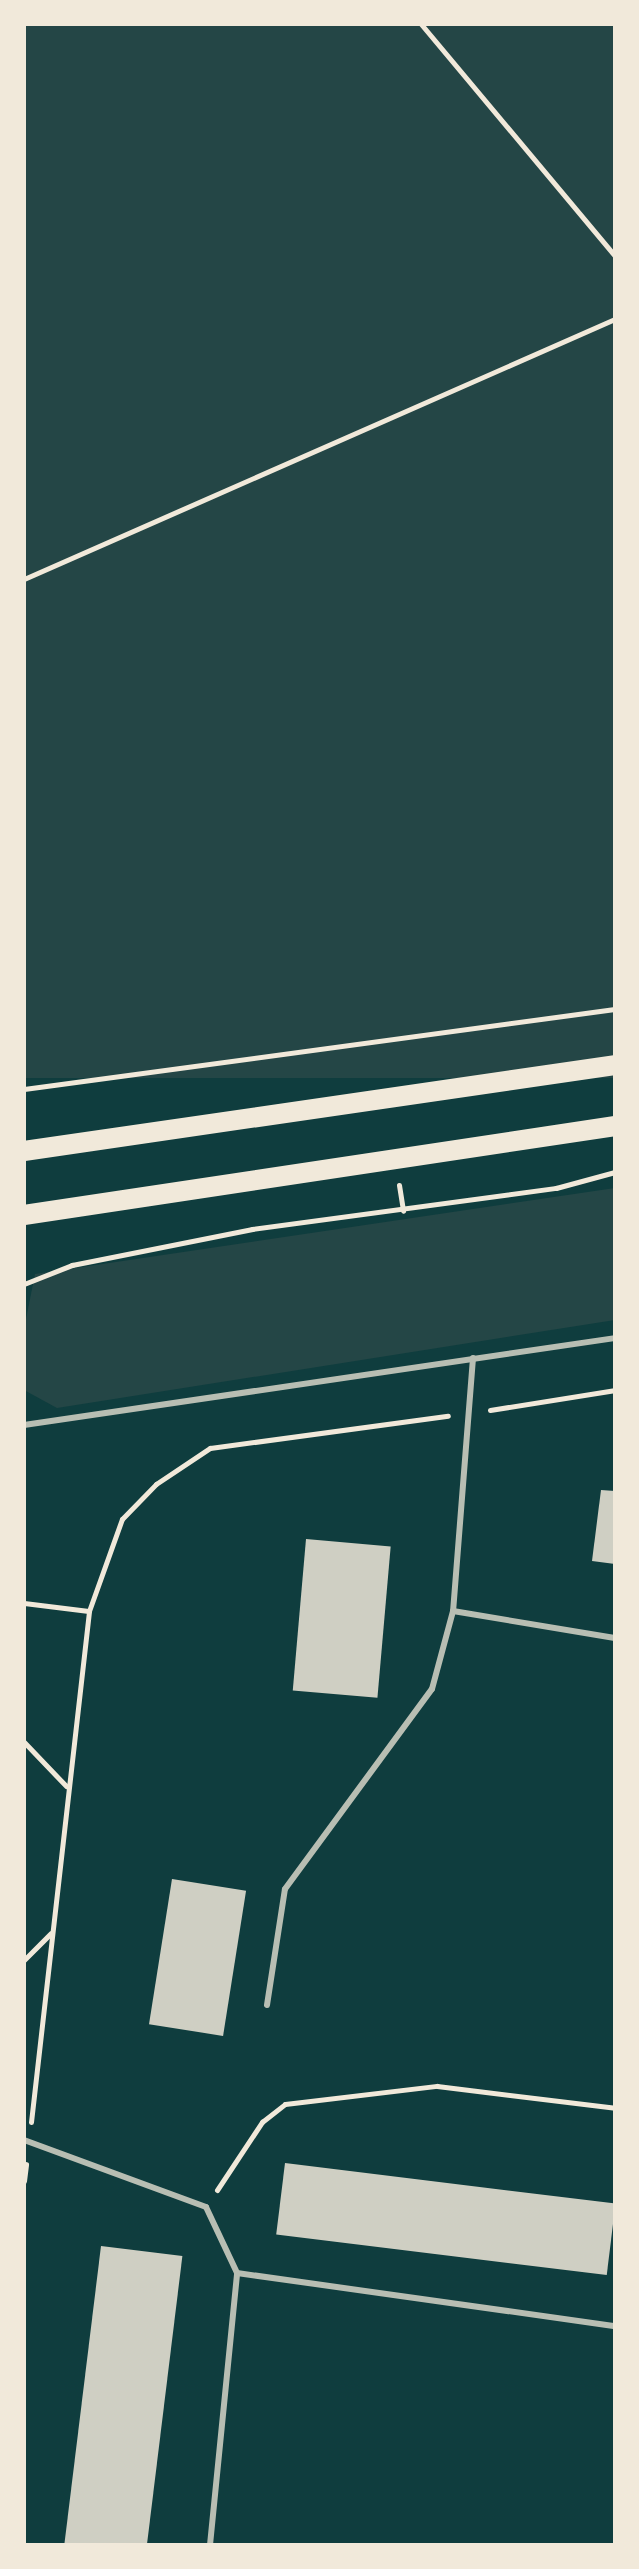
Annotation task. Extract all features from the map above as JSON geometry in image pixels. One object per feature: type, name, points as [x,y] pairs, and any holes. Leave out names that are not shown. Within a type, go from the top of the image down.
[{"type":"main road","points":[[24,1151],[615,1065]]},
{"type":"main road","points":[[24,1215],[615,1126]]},
{"type":"lane","points":[[24,1425],[615,1338]]},
{"type":"lane","points":[[267,2005],[285,1889],[432,1689],[453,1611],[473,1358]]},
{"type":"lane","points":[[453,1611],[615,1638]]},
{"type":"lane","points":[[26,2140],[206,2207],[237,2273],[210,2545]]},
{"type":"lane","points":[[237,2273],[615,2326]]},
{"type":"path","points":[[421,24],[615,256]]},
{"type":"path","points":[[24,579],[615,319]]},
{"type":"path","points":[[24,1089],[615,1009]]},
{"type":"path","points":[[24,1284],[72,1265],[252,1229],[541,1190],[615,1172]]},
{"type":"path","points":[[24,2181],[66,1787],[89,1611],[122,1519],[156,1484],[210,1448],[615,1390]]},
{"type":"path","points":[[24,1603],[89,1611]]},
{"type":"path","points":[[24,1742],[66,1787]]},
{"type":"path","points":[[24,1960],[51,1933]]},
{"type":"path","points":[[206,2207],[262,2122],[285,2104],[437,2086],[615,2108]]},
{"type":"path","points":[[24,2099],[33,2106]]},
{"type":"shaded area","points":[[24,24],[615,24],[615,1078],[24,1078]]},
{"type":"shaded area","points":[[615,1188],[615,1320],[57,1408],[24,1390],[24,1329],[35,1274]]},
{"type":"building","points":[[601,1490],[615,1491],[615,1564],[592,1561]]},
{"type":"building","points":[[306,1539],[391,1546],[377,1698],[293,1690]]},
{"type":"building","points":[[172,1879],[246,1891],[223,2036],[149,2024]]},
{"type":"building","points":[[285,2163],[615,2204],[607,2275],[276,2234]]},
{"type":"building","points":[[101,2246],[182,2256],[147,2545],[64,2545]]}]
